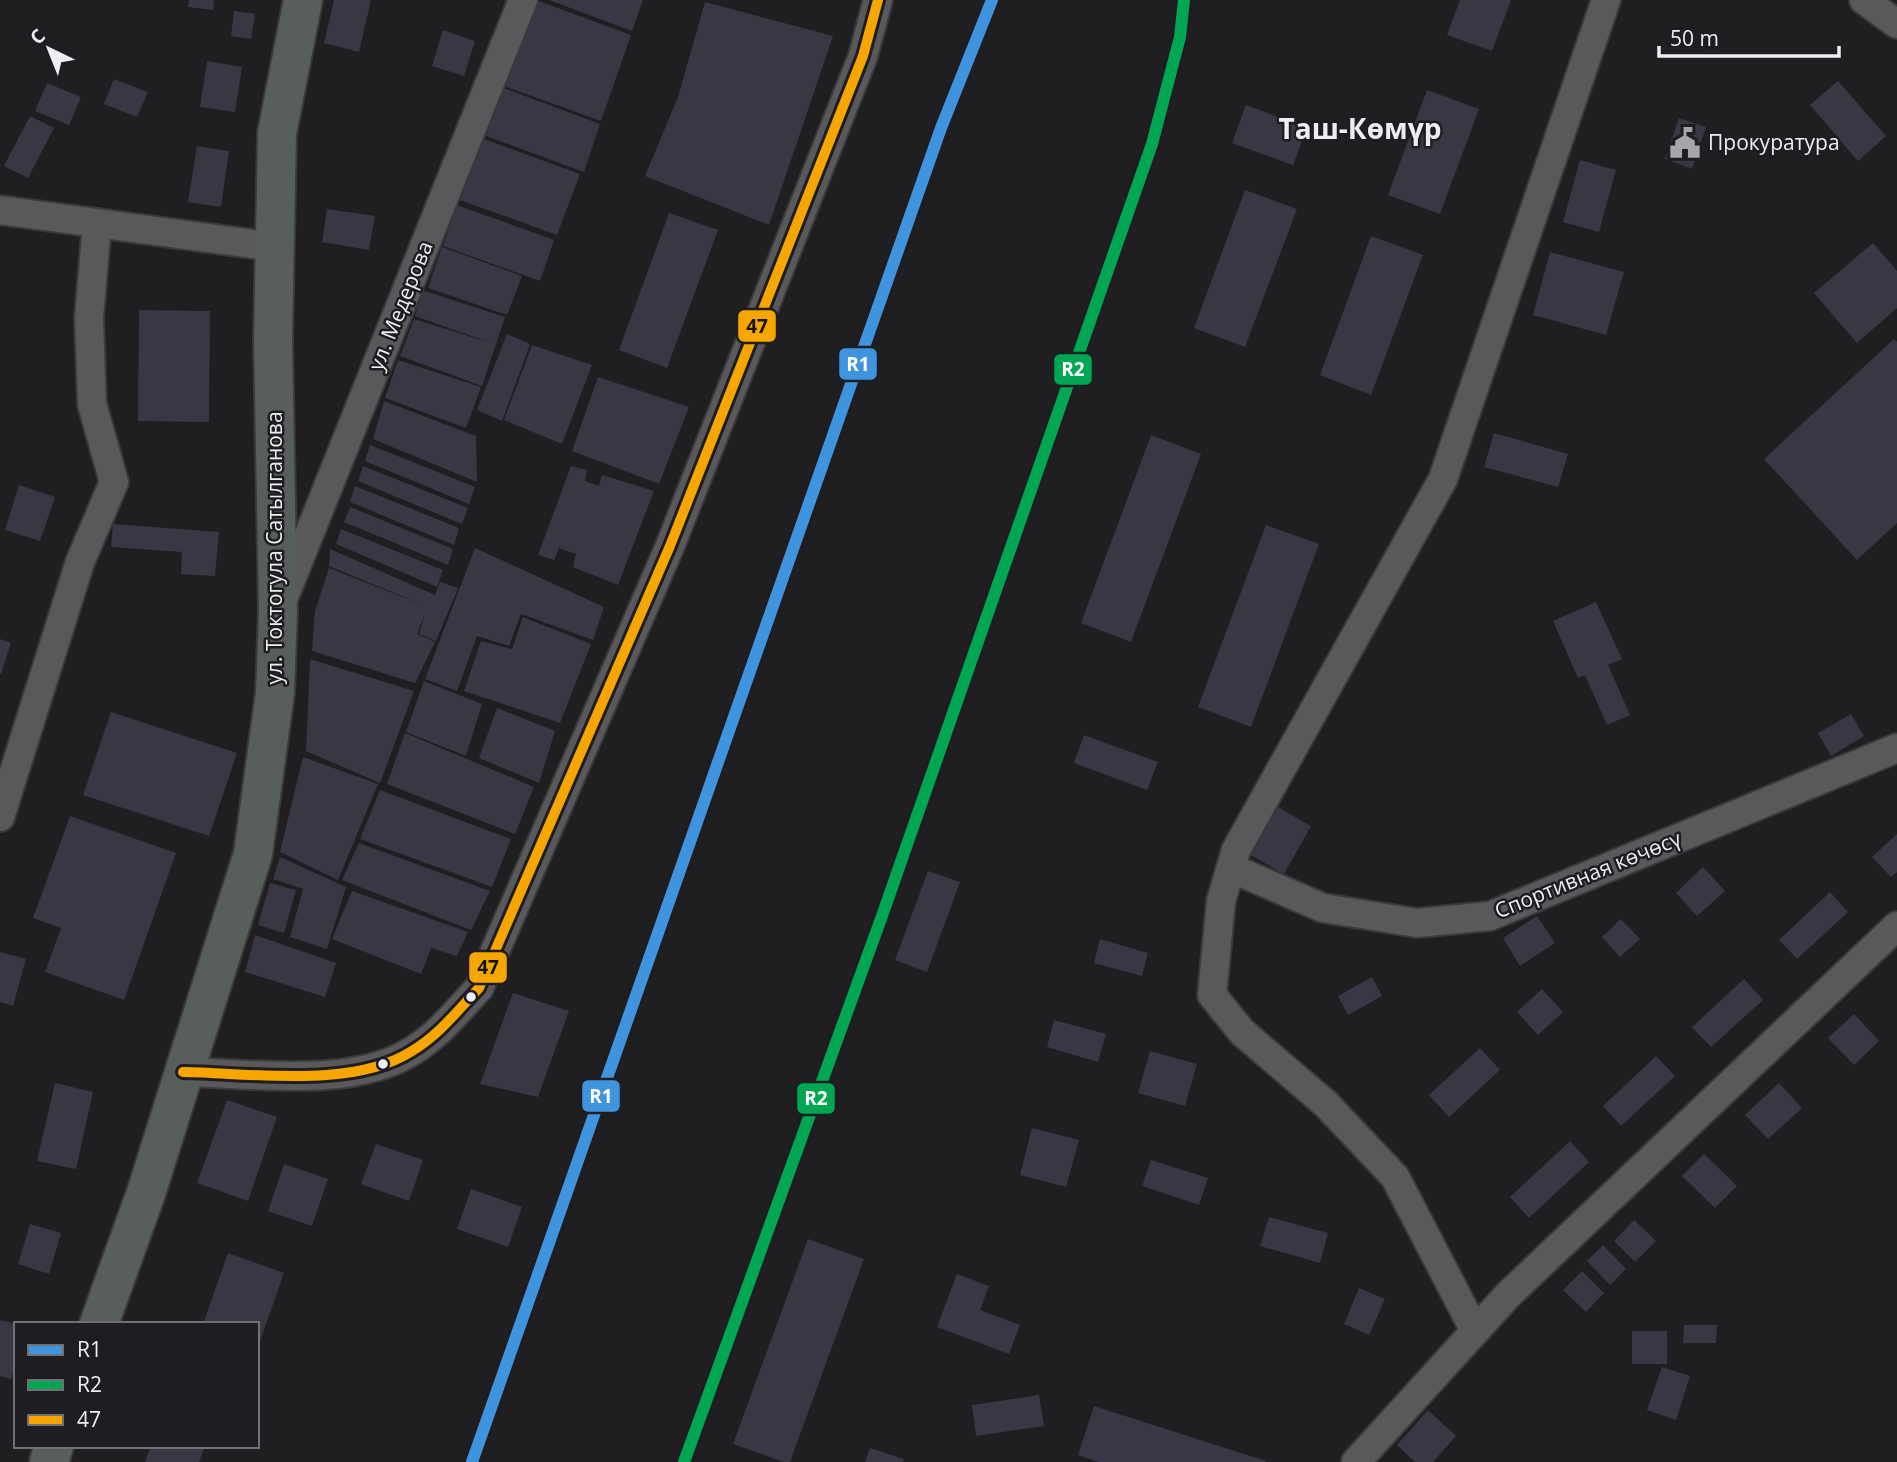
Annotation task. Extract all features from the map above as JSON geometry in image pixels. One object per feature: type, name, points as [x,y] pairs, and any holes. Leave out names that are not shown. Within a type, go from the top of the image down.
[{"type":"main road","name":"ул. Токтогула Сатылганова","points":[[100,1322],[146,1193],[253,854],[275,693],[278,611],[276,133],[303,0]]},
{"type":"street","name":"ул. Медерова","points":[[278,611],[523,0]]},
{"type":"street","points":[[183,1072],[343,1075],[411,1053],[439,1031],[479,988],[670,546],[863,56],[878,0]]},
{"type":"street","points":[[1475,1331],[1395,1177],[1326,1104],[1242,1032],[1212,995],[1221,901],[1236,850],[1443,479],[1606,0]]},
{"type":"street","points":[[1864,0],[1897,24]]},
{"type":"street","points":[[0,210],[275,247]]},
{"type":"street","points":[[0,817],[80,562],[114,482],[92,404],[89,318],[97,223]]},
{"type":"street","name":"Спортивная көчөсү","points":[[1231,868],[1323,908],[1417,923],[1490,916],[1897,748]]},
{"type":"street","points":[[1356,1462],[1508,1295],[1897,926]]},
{"type":"building","points":[[189,0],[214,0],[213,10],[188,7]]},
{"type":"building","points":[[334,0],[371,0],[359,52],[324,43]]},
{"type":"building","points":[[536,0],[631,35],[601,121],[504,86]]},
{"type":"building","points":[[549,0],[643,0],[632,31]]},
{"type":"building","points":[[1460,0],[1511,0],[1492,51],[1447,35]]},
{"type":"building","points":[[705,2],[833,36],[769,225],[645,176],[678,97]]},
{"type":"building","points":[[234,11],[255,14],[251,39],[231,36]]},
{"type":"building","points":[[443,30],[475,41],[464,76],[432,66]]},
{"type":"building","points":[[207,61],[242,67],[235,112],[200,107]]},
{"type":"building","points":[[114,79],[148,92],[137,117],[104,104]]},
{"type":"building","points":[[1838,81],[1886,136],[1858,161],[1810,105]]},
{"type":"building","points":[[47,83],[81,97],[69,125],[35,111]]},
{"type":"building","points":[[504,88],[600,124],[584,172],[486,136]]},
{"type":"building","points":[[1427,90],[1479,109],[1440,214],[1388,195]]},
{"type":"building","points":[[1246,105],[1307,128],[1293,165],[1232,143]]},
{"type":"building","points":[[30,116],[54,128],[28,178],[4,166]]},
{"type":"building","name":"Прокуратура","points":[[1679,118],[1706,127],[1692,169],[1665,159]]},
{"type":"building","points":[[484,139],[580,174],[557,235],[460,200]]},
{"type":"building","points":[[197,146],[229,151],[221,207],[188,202]]},
{"type":"building","points":[[1580,160],[1616,170],[1599,232],[1563,222]]},
{"type":"building","points":[[1245,190],[1297,209],[1245,347],[1194,328]]},
{"type":"building","points":[[457,205],[554,240],[540,281],[443,246]]},
{"type":"building","points":[[327,209],[375,216],[369,250],[322,242]]},
{"type":"building","points":[[669,213],[718,230],[667,368],[619,350]]},
{"type":"building","points":[[1371,236],[1423,255],[1371,395],[1320,375]]},
{"type":"building","points":[[1873,243],[1897,271],[1897,308],[1857,343],[1814,293]]},
{"type":"building","points":[[442,247],[522,276],[507,315],[428,288]]},
{"type":"building","points":[[1550,252],[1624,272],[1606,335],[1533,315]]},
{"type":"building","points":[[422,290],[505,317],[482,386],[400,356],[414,319],[494,344],[415,316]]},
{"type":"building","points":[[139,310],[210,311],[209,422],[138,421]]},
{"type":"building","points":[[507,334],[530,344],[502,421],[477,410]]},
{"type":"building","points":[[1894,339],[1897,342],[1897,523],[1857,560],[1764,459]]},
{"type":"building","points":[[532,345],[592,365],[562,444],[504,420]]},
{"type":"building","points":[[398,360],[481,387],[466,428],[385,398]]},
{"type":"building","points":[[598,377],[689,407],[659,484],[572,451]]},
{"type":"building","points":[[384,401],[476,436],[477,482],[373,439]]},
{"type":"building","points":[[1494,433],[1568,454],[1558,487],[1484,467]]},
{"type":"building","points":[[1151,435],[1201,454],[1131,642],[1081,623]]},
{"type":"building","points":[[370,445],[475,487],[469,504],[365,461]]},
{"type":"building","points":[[363,466],[468,508],[462,524],[358,481]]},
{"type":"building","points":[[571,466],[587,470],[585,481],[599,486],[602,475],[654,491],[618,585],[573,567],[576,554],[559,548],[554,560],[538,555]]},
{"type":"building","points":[[19,485],[55,497],[40,541],[5,530]]},
{"type":"building","points":[[355,486],[459,528],[454,545],[350,502]]},
{"type":"building","points":[[350,507],[453,549],[448,565],[344,522]]},
{"type":"building","points":[[113,524],[219,532],[215,576],[181,574],[182,552],[111,547]]},
{"type":"building","points":[[1266,525],[1319,544],[1251,727],[1198,707]]},
{"type":"building","points":[[341,529],[443,570],[437,587],[336,544]]},
{"type":"building","points":[[475,548],[604,607],[593,640],[521,614],[509,646],[477,636],[457,691],[425,679]]},
{"type":"building","points":[[330,549],[435,595],[440,582],[458,588],[436,641],[419,634],[425,614],[417,634],[435,642],[415,683],[312,651],[315,611],[329,568],[428,607],[329,566]]},
{"type":"building","points":[[1596,602],[1622,659],[1608,665],[1630,715],[1607,725],[1585,675],[1578,678],[1553,621]]},
{"type":"building","points":[[523,617],[591,644],[560,723],[464,691],[481,641],[512,649]]},
{"type":"building","points":[[0,639],[11,643],[1,674],[0,674]]},
{"type":"building","points":[[310,659],[414,691],[380,783],[306,751]]},
{"type":"building","points":[[424,681],[482,704],[466,756],[406,732]]},
{"type":"building","points":[[497,708],[555,731],[539,783],[479,758]]},
{"type":"building","points":[[111,712],[237,753],[209,836],[83,795]]},
{"type":"building","points":[[1851,714],[1864,736],[1831,756],[1818,733]]},
{"type":"building","points":[[405,733],[534,787],[515,834],[387,784]]},
{"type":"building","points":[[1084,735],[1158,762],[1147,790],[1074,763]]},
{"type":"building","points":[[303,757],[378,784],[338,880],[280,852]]},
{"type":"building","points":[[380,790],[511,839],[492,887],[360,839]]},
{"type":"building","points":[[1276,806],[1311,826],[1284,874],[1249,854]]},
{"type":"building","points":[[70,816],[176,853],[124,1000],[45,972],[61,928],[33,918]]},
{"type":"building","points":[[1897,834],[1897,872],[1891,877],[1872,857]]},
{"type":"building","points":[[359,843],[490,891],[471,930],[342,880]]},
{"type":"building","points":[[280,857],[346,887],[327,949],[290,937],[303,889],[273,879]]},
{"type":"building","points":[[1703,867],[1725,891],[1697,916],[1676,893]]},
{"type":"building","points":[[928,871],[960,882],[927,972],[895,960]]},
{"type":"building","points":[[270,883],[296,890],[284,933],[258,925]]},
{"type":"building","points":[[352,891],[468,932],[457,956],[431,948],[421,974],[332,939]]},
{"type":"building","points":[[1830,892],[1848,912],[1797,959],[1779,940]]},
{"type":"building","points":[[1537,916],[1555,943],[1520,966],[1503,938]]},
{"type":"building","points":[[1621,919],[1640,939],[1620,957],[1602,937]]},
{"type":"building","points":[[255,935],[336,963],[325,997],[245,972]]},
{"type":"building","points":[[1100,939],[1148,953],[1142,976],[1094,963]]},
{"type":"building","points":[[0,952],[26,959],[13,1006],[0,1002]]},
{"type":"building","points":[[1372,977],[1382,996],[1348,1015],[1338,996]]},
{"type":"building","points":[[1744,979],[1763,1000],[1711,1047],[1692,1027]]},
{"type":"building","points":[[1542,989],[1563,1012],[1538,1035],[1517,1012]]},
{"type":"building","points":[[513,993],[569,1011],[538,1097],[480,1084]]},
{"type":"building","points":[[1854,1014],[1879,1041],[1854,1065],[1828,1038]]},
{"type":"building","points":[[1054,1020],[1106,1034],[1098,1062],[1047,1047]]},
{"type":"building","points":[[1480,1048],[1500,1070],[1449,1117],[1429,1095]]},
{"type":"building","points":[[1150,1051],[1197,1064],[1185,1106],[1138,1093]]},
{"type":"building","points":[[1656,1056],[1675,1076],[1621,1126],[1603,1106]]},
{"type":"building","points":[[55,1083],[93,1092],[76,1169],[37,1161]]},
{"type":"building","points":[[1779,1083],[1802,1108],[1768,1139],[1745,1115]]},
{"type":"building","points":[[227,1100],[277,1117],[248,1201],[197,1183]]},
{"type":"building","points":[[1032,1128],[1079,1140],[1066,1187],[1020,1175]]},
{"type":"building","points":[[1570,1141],[1589,1162],[1529,1218],[1510,1197]]},
{"type":"building","points":[[376,1144],[423,1160],[409,1201],[361,1184]]},
{"type":"building","points":[[1704,1154],[1737,1186],[1715,1208],[1682,1176]]},
{"type":"building","points":[[1151,1160],[1208,1178],[1199,1205],[1142,1186]]},
{"type":"building","points":[[284,1164],[328,1179],[312,1226],[268,1211]]},
{"type":"building","points":[[471,1189],[522,1207],[508,1247],[457,1229]]},
{"type":"building","points":[[1269,1217],[1328,1233],[1320,1263],[1260,1246]]},
{"type":"building","points":[[1634,1220],[1656,1241],[1635,1262],[1614,1241]]},
{"type":"building","points":[[30,1224],[61,1233],[49,1274],[18,1264]]},
{"type":"building","points":[[808,1239],[864,1259],[790,1462],[784,1462],[733,1444]]},
{"type":"building","points":[[1603,1245],[1626,1269],[1610,1285],[1587,1261]]},
{"type":"building","points":[[228,1253],[284,1273],[259,1344],[259,1322],[204,1322]]},
{"type":"building","points":[[1582,1271],[1604,1293],[1586,1312],[1563,1290]]},
{"type":"building","points":[[957,1274],[989,1286],[980,1310],[1020,1325],[1009,1354],[937,1327]]},
{"type":"building","points":[[1359,1288],[1385,1299],[1369,1335],[1344,1324]]},
{"type":"building","points":[[0,1320],[14,1324],[14,1370],[11,1379],[0,1376]]},
{"type":"building","points":[[1684,1325],[1717,1325],[1716,1343],[1683,1343]]},
{"type":"building","points":[[1632,1331],[1667,1331],[1667,1364],[1632,1364]]},
{"type":"building","points":[[1662,1367],[1690,1376],[1676,1420],[1647,1410]]},
{"type":"building","points":[[1039,1395],[1044,1426],[976,1436],[972,1405]]},
{"type":"building","points":[[1094,1406],[1266,1462],[1099,1462],[1078,1455]]},
{"type":"building","points":[[1428,1410],[1456,1436],[1433,1462],[1415,1462],[1397,1445]]},
{"type":"building","points":[[150,1448],[204,1448],[199,1462],[145,1462]]},
{"type":"building","points":[[870,1448],[904,1459],[903,1462],[865,1462]]},
{"type":"transit line","name":"47","points":[[183,1072],[270,1076],[332,1075],[388,1063],[412,1051],[431,1037],[479,988],[670,546],[863,56],[878,0]]},
{"type":"transit line","name":"R1","points":[[472,1462],[941,128],[992,0]]},
{"type":"transit line","name":"R2","points":[[684,1462],[882,916],[1152,144],[1180,37],[1184,0]]},
{"type":"place","name":"Прокуратура","points":[[1685,143]]},
{"type":"district","name":"Таш-Көмүр","points":[[1360,129]]}]
